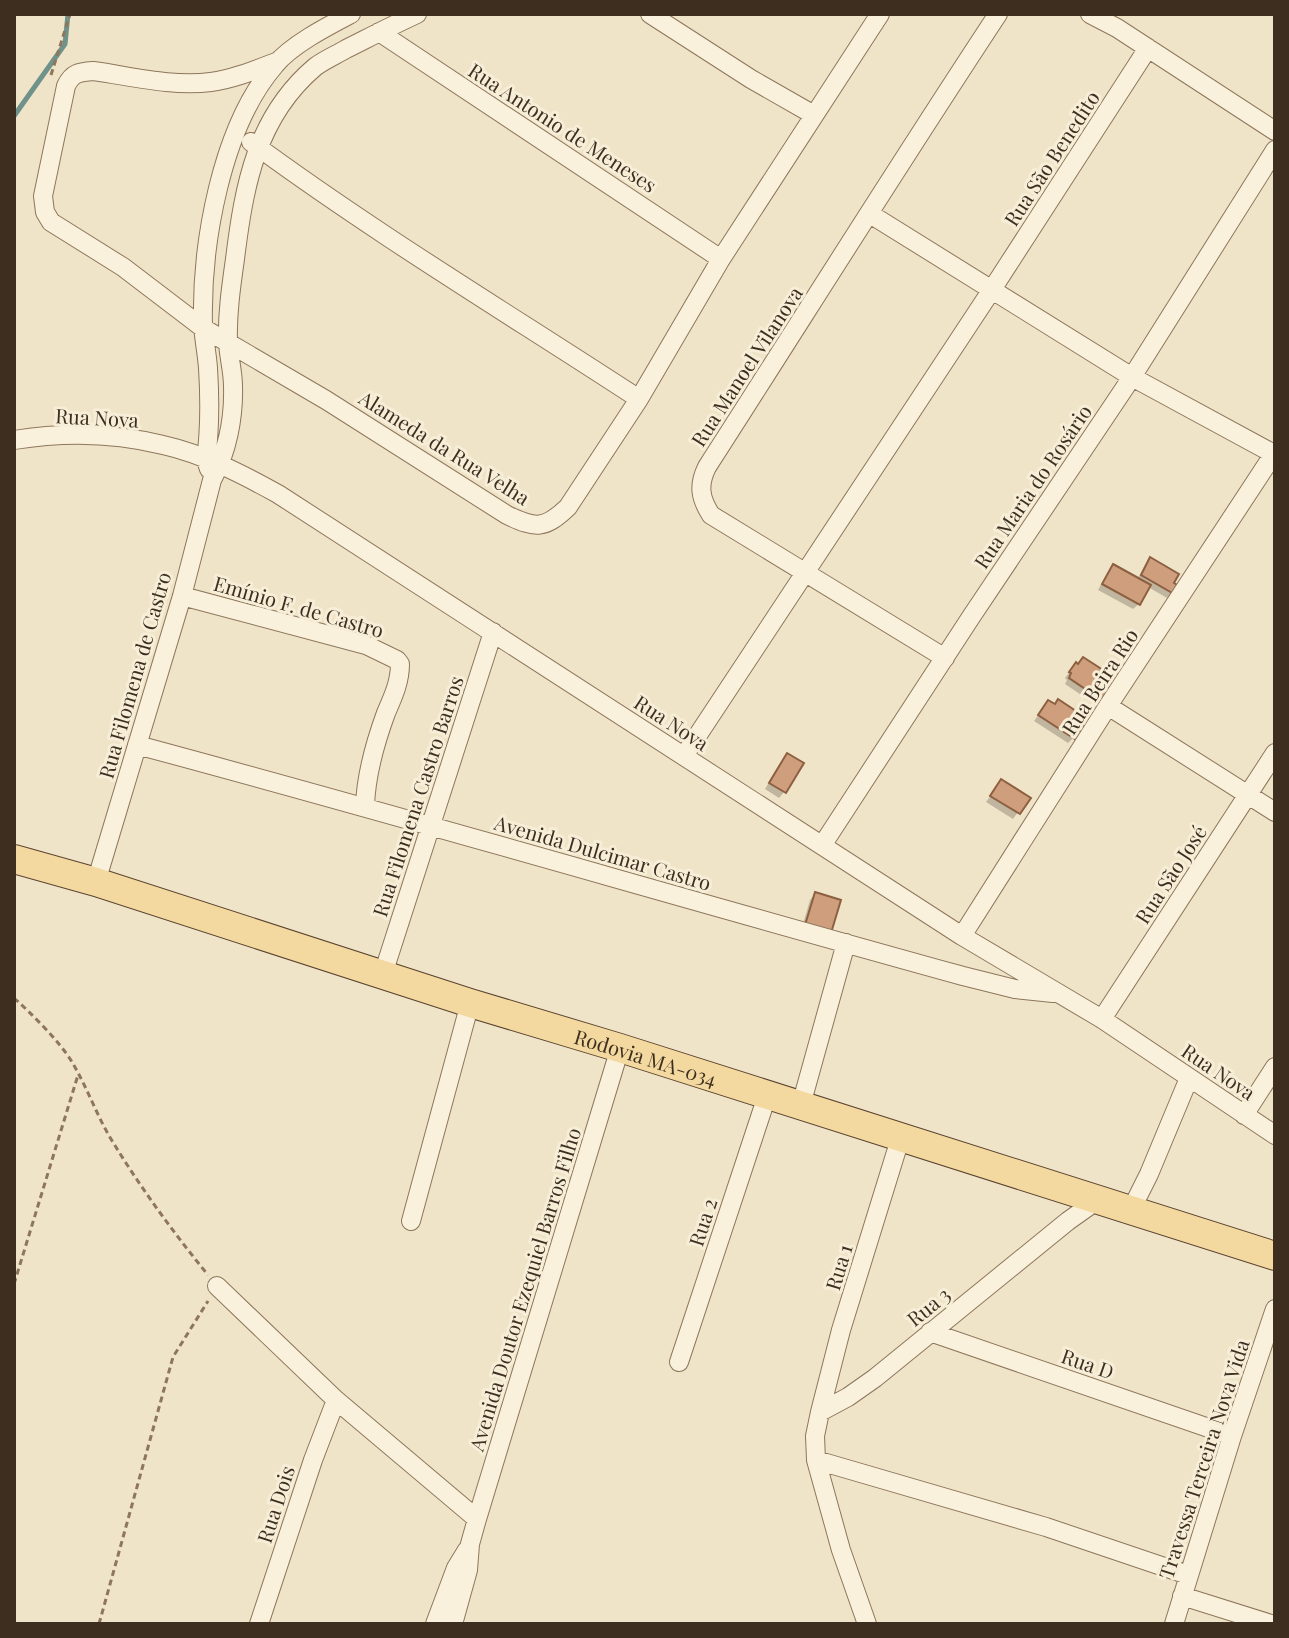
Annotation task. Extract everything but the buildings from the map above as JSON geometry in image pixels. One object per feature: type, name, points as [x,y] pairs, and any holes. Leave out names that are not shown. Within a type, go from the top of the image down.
[{"type":"main road","name":"Rodovia MA-034","points":[[16,860],[96,882],[1275,1256]]},
{"type":"street","points":[[213,468],[203,328],[206,256],[214,203],[229,150],[253,95],[276,62],[315,22],[351,14]]},
{"type":"street","points":[[213,468],[226,443],[232,408],[233,384],[228,343],[230,295],[240,216],[257,147],[278,106],[318,64],[417,14]]},
{"type":"street","points":[[650,14],[814,115]]},
{"type":"street","name":"Alameda da Rua Velha","points":[[276,62],[224,80],[196,83],[173,83],[113,74],[74,74],[66,86],[43,196],[47,217],[62,230],[123,267],[203,328],[326,400],[507,515],[539,526],[548,524],[568,507],[639,399],[721,259],[880,14]]},
{"type":"street","name":"Rua Manoel Vilanova","points":[[945,658],[711,515],[700,492],[701,478],[998,14]]},
{"type":"street","points":[[1090,14],[1117,28],[1275,131]]},
{"type":"street","name":"Rua Antonio de Meneses","points":[[379,32],[721,259]]},
{"type":"street","name":"Rua São Benedito","points":[[684,756],[1148,48]]},
{"type":"street","points":[[237,132],[312,188],[390,240],[639,399]]},
{"type":"street","name":"Rua Maria do Rosário","points":[[823,844],[1132,377],[1275,150]]},
{"type":"street","points":[[870,214],[1132,377],[1274,453]]},
{"type":"street","name":"Rua Nova","points":[[14,440],[52,435],[113,437],[165,445],[278,494],[962,936],[1102,1019],[1275,1135]]},
{"type":"street","name":"Rua Beira Rio","points":[[962,936],[1274,453]]},
{"type":"street","name":"Rua Filomena de Castro","points":[[96,882],[182,596],[213,468]]},
{"type":"street","name":"Emínio F. de Castro","points":[[182,596],[366,645],[395,657],[400,664],[398,684],[372,759],[365,806]]},
{"type":"street","name":"Rua Filomena Castro Barros","points":[[383,974],[493,632]]},
{"type":"street","points":[[1108,706],[1275,812]]},
{"type":"street","name":"Avenida Dulcimar Castro","points":[[137,745],[989,982],[1015,989],[1059,994]]},
{"type":"street","name":"Rua São José","points":[[1102,1019],[1275,753]]},
{"type":"street","points":[[801,1105],[846,943]]},
{"type":"street","points":[[411,1221],[470,1003]]},
{"type":"street","name":"Avenida Doutor Ezequiel Barros Filho","points":[[459,1620],[470,1544],[477,1519],[620,1048]]},
{"type":"street","points":[[1244,1115],[1275,1067]]},
{"type":"street","points":[[1131,1210],[1189,1078]]},
{"type":"street","name":"Rua 2","points":[[679,1362],[767,1096]]},
{"type":"street","name":"Rua 1","points":[[820,1412],[841,1330],[901,1136]]},
{"type":"street","name":"Rua 3","points":[[820,1412],[875,1378],[1099,1199]]},
{"type":"street","points":[[217,1286],[336,1400],[477,1519]]},
{"type":"street","name":"Travessa Terceira Nova Vida","points":[[1174,1624],[1275,1309]]},
{"type":"street","name":"Rua D","points":[[930,1332],[1232,1436]]},
{"type":"street","name":"Rua Dois","points":[[259,1624],[336,1400]]},
{"type":"street","points":[[820,1412],[815,1436],[816,1460],[841,1550],[867,1624]]},
{"type":"street","points":[[816,1460],[1046,1527],[1188,1575]]},
{"type":"street","name":"Avenida Doutor Ezequiel Barros Filho","points":[[435,1624],[456,1568],[470,1544]]},
{"type":"street","points":[[1182,1596],[1271,1624]]},
{"type":"path","points":[[14,998],[71,1061],[111,1138],[143,1188],[169,1227],[217,1286],[173,1357],[99,1624]]},
{"type":"path","points":[[14,1284],[78,1075]]},
{"type":"waterway","points":[[14,116],[65,44],[68,14]]}]
